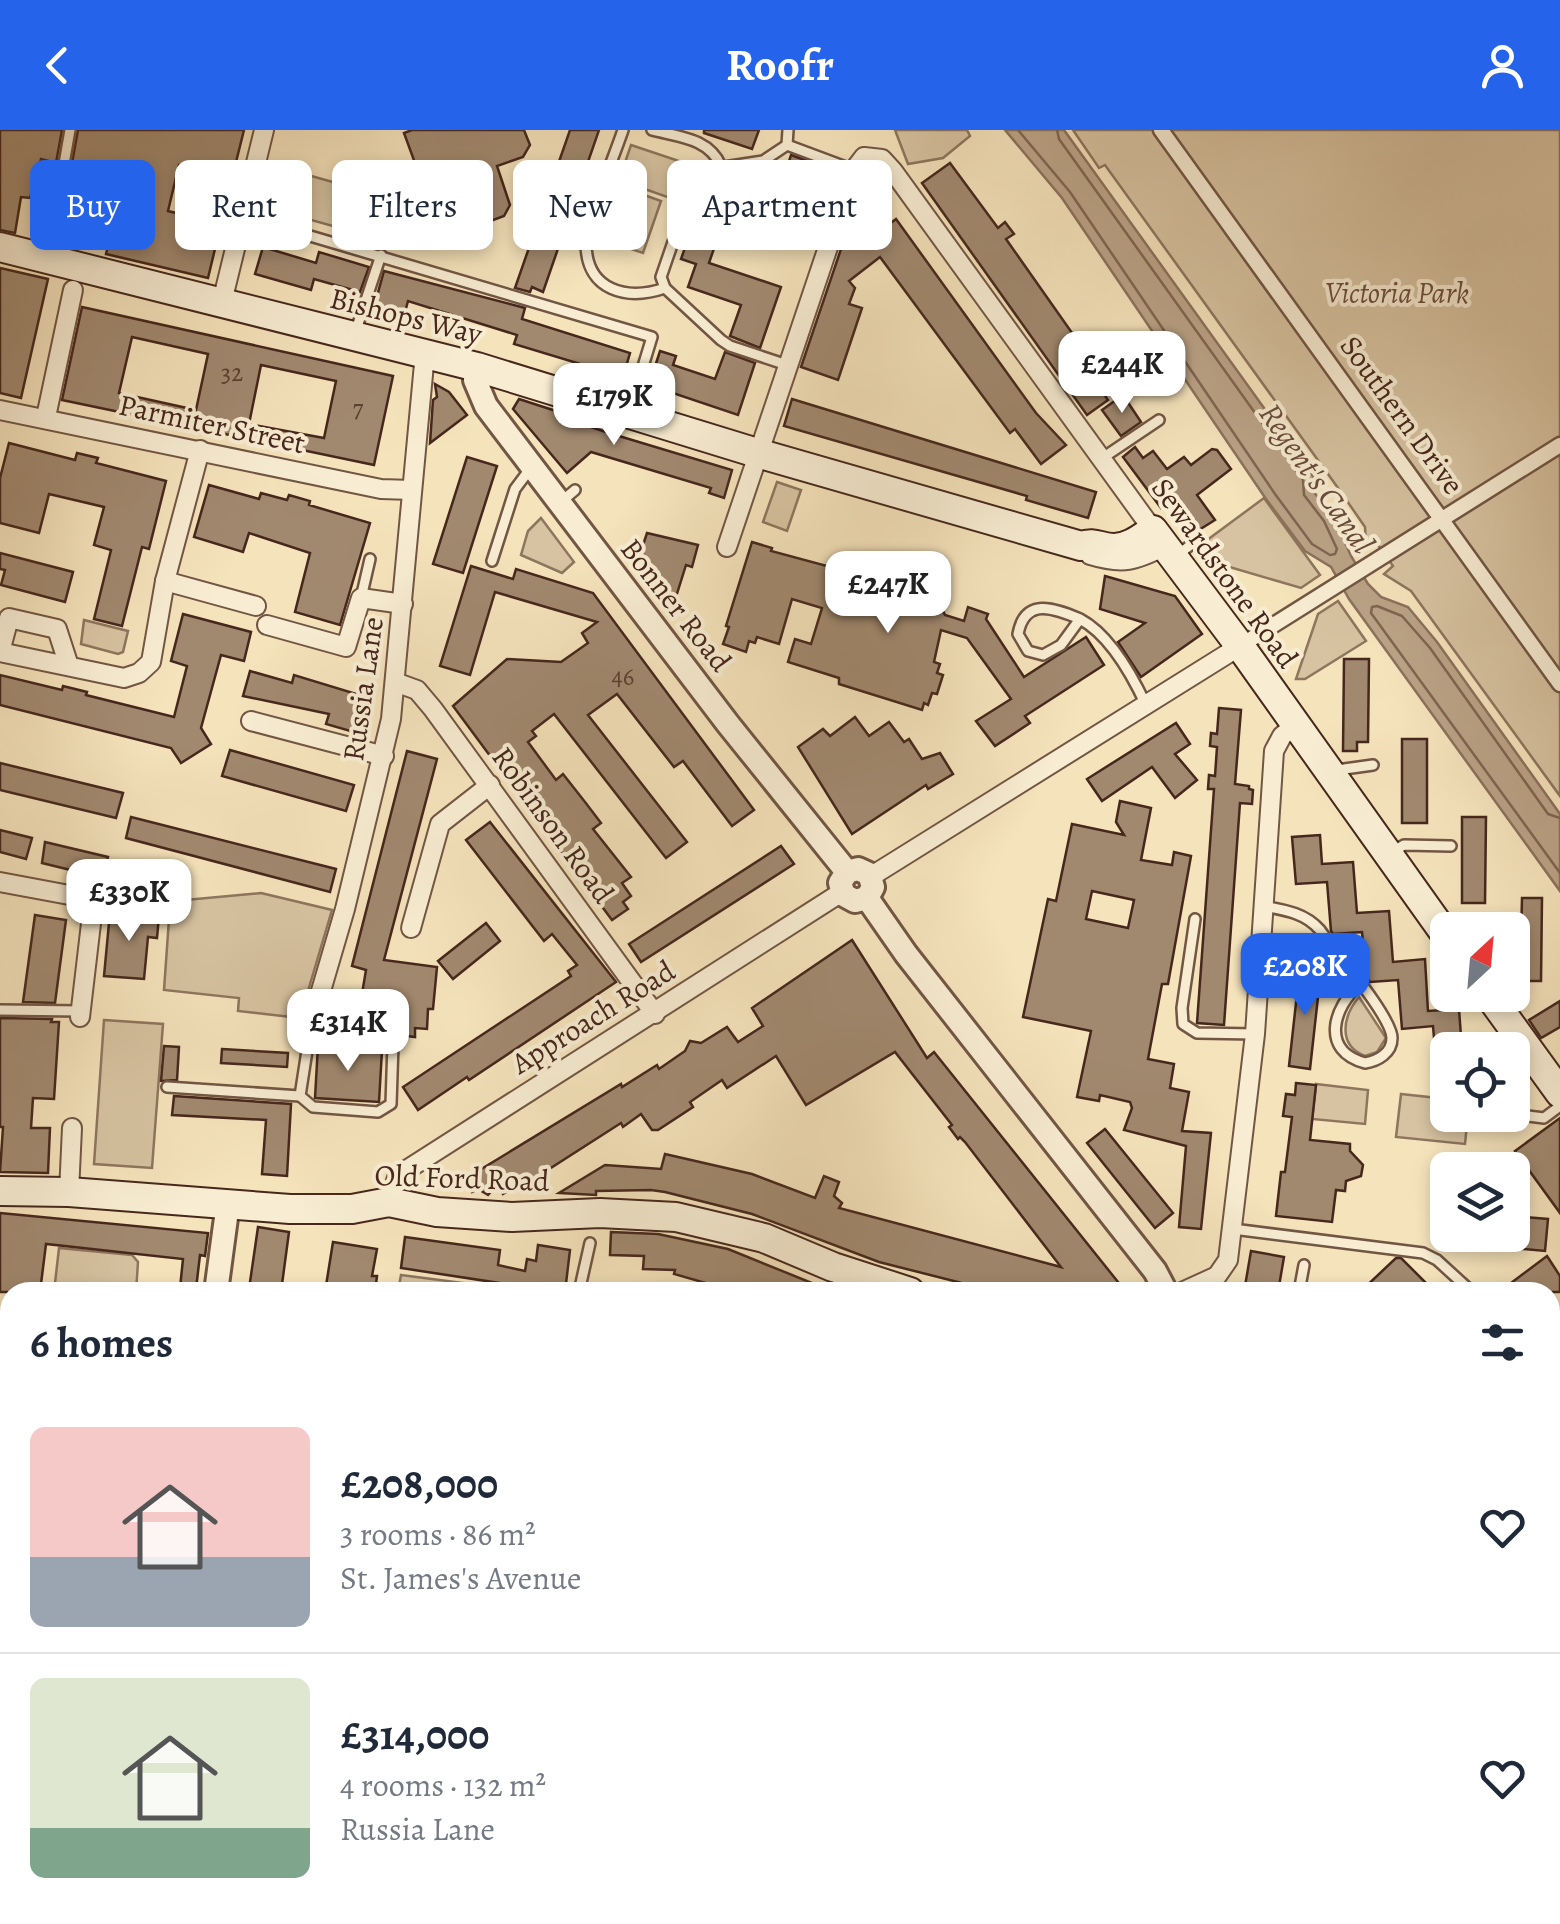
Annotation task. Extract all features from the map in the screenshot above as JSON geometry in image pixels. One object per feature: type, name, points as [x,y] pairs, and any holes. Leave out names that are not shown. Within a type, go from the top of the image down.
[{"type":"main road","name":"Bishops Way","points":[[0,247],[477,367],[1081,546],[1092,542],[1113,548],[1172,543]]},
{"type":"main road","name":"Sewardstone Road","points":[[1172,543],[1295,725],[1430,913]]},
{"type":"main road","points":[[1503,1012],[1555,1077]]},
{"type":"main road","name":"Old Ford Road","points":[[0,1191],[69,1192],[290,1209],[352,1209],[389,1202],[437,1212],[512,1217],[600,1213],[676,1217],[764,1238],[855,1282]]},
{"type":"street","points":[[222,302],[264,130]]},
{"type":"street","name":"Southern Drive","points":[[1161,130],[1560,684]]},
{"type":"street","name":"Sewardstone Road","points":[[892,169],[1101,460],[1172,543]]},
{"type":"street","points":[[726,547],[827,250]]},
{"type":"street","points":[[46,417],[73,290]]},
{"type":"street","name":"Russia Lane","points":[[311,1025],[384,756],[403,604],[424,353]]},
{"type":"street","name":"Bonner Road","points":[[477,367],[477,389],[532,467],[567,496],[723,716],[1162,1282]]},
{"type":"street","name":"Parmiter Street","points":[[0,410],[381,489],[412,490]]},
{"type":"street","points":[[1240,646],[1560,444]]},
{"type":"street","points":[[68,666],[124,678],[139,673],[151,662],[165,582],[200,450]]},
{"type":"street","points":[[165,582],[256,606]]},
{"type":"street","points":[[268,625],[346,647],[361,598],[403,604]]},
{"type":"street","name":"Approach Road","points":[[389,1202],[396,1178],[408,1169],[1240,646]]},
{"type":"street","name":"Robinson Road","points":[[395,682],[417,690],[655,1014]]},
{"type":"street","points":[[251,721],[384,756]]},
{"type":"street","points":[[1208,1282],[1228,1260],[1233,1229],[1255,1034],[1274,751],[1282,736],[1295,725]]},
{"type":"street","points":[[412,928],[440,824],[490,785]]},
{"type":"street","points":[[0,882],[80,897],[90,903],[81,1014]]},
{"type":"street","points":[[69,1192],[72,1128]]},
{"type":"street","points":[[217,1282],[228,1203]]},
{"type":"lane","points":[[36,254],[61,181],[70,130]]},
{"type":"lane","points":[[623,130],[586,241],[590,264],[614,291],[645,295],[664,288]]},
{"type":"lane","points":[[652,130],[704,144],[718,160]]},
{"type":"lane","points":[[788,130],[788,144]]},
{"type":"lane","points":[[764,160],[788,144]]},
{"type":"lane","points":[[788,144],[829,160]]},
{"type":"lane","points":[[312,235],[652,337],[628,414]]},
{"type":"lane","points":[[668,250],[661,269],[664,288],[730,346],[788,365]]},
{"type":"lane","points":[[354,336],[381,255]]},
{"type":"lane","points":[[1101,460],[1159,420]]},
{"type":"lane","points":[[492,561],[515,489],[532,467]]},
{"type":"lane","points":[[361,598],[370,559]]},
{"type":"lane","points":[[1080,618],[1061,646],[1043,655],[1028,651],[1018,634],[1026,614],[1036,608],[1047,606],[1080,618],[1105,639],[1146,705]]},
{"type":"lane","points":[[1330,774],[1341,767],[1373,764]]},
{"type":"lane","points":[[1388,855],[1404,845],[1451,846]]},
{"type":"lane","points":[[1264,906],[1292,912],[1312,922],[1360,984],[1384,1016],[1392,1035],[1386,1053],[1374,1062],[1365,1063],[1345,1054],[1335,1032],[1339,1011],[1360,984]]},
{"type":"lane","points":[[1195,919],[1183,1024],[1197,1033],[1255,1034]]},
{"type":"lane","points":[[0,1010],[81,1014]]},
{"type":"lane","points":[[168,1087],[300,1096],[314,1107],[378,1112],[391,1104],[393,1044],[339,1035],[311,1025],[300,1096]]},
{"type":"lane","points":[[1530,1116],[1544,1118],[1560,1106]]},
{"type":"lane","points":[[1233,1229],[1422,1253],[1459,1274],[1465,1282]]},
{"type":"lane","points":[[581,1282],[590,1243]]},
{"type":"lane","points":[[1301,1282],[1304,1265]]},
{"type":"green space","points":[[895,130],[967,130],[970,136],[943,158],[908,164]]},
{"type":"green space","name":"Victoria Park","points":[[1073,130],[1560,130],[1560,796],[1411,591],[1384,574],[1393,566],[1375,541],[1366,546],[1365,527],[1338,488],[1105,165],[1099,168]]},
{"type":"green space","points":[[631,145],[676,160],[667,160],[667,197],[647,190],[647,160],[626,160]]},
{"type":"green space","points":[[312,176],[332,182],[332,226],[312,220]]},
{"type":"green space","points":[[647,196],[661,201],[647,241]]},
{"type":"green space","points":[[777,482],[801,490],[787,531],[763,522]]},
{"type":"green space","points":[[1264,498],[1320,575],[1301,588],[1216,563],[1195,549]]},
{"type":"green space","points":[[541,518],[574,562],[562,573],[521,555],[528,531]]},
{"type":"green space","points":[[1338,601],[1366,641],[1305,679],[1296,679],[1318,614]]},
{"type":"green space","points":[[84,620],[128,631],[123,652],[81,644]]},
{"type":"green space","points":[[261,893],[332,910],[300,1018],[238,1011],[239,998],[164,990],[169,919],[109,907]]},
{"type":"green space","points":[[1359,997],[1386,1038],[1377,1052],[1365,1056],[1350,1045],[1346,1030],[1349,1013]]},
{"type":"green space","points":[[104,1020],[163,1024],[152,1168],[94,1164]]},
{"type":"green space","points":[[1316,1084],[1368,1090],[1365,1124],[1312,1119]]},
{"type":"green space","points":[[1401,1094],[1430,1097],[1430,1132],[1466,1132],[1465,1144],[1396,1137]]},
{"type":"green space","points":[[59,1248],[132,1255],[138,1262],[137,1282],[55,1282]]},
{"type":"green space","points":[[401,1275],[455,1282],[400,1282]]},
{"type":"water","points":[[1005,130],[1064,130],[1315,479],[1312,490],[1333,515],[1368,584],[1381,597],[1408,607],[1560,814],[1560,891],[1349,599],[1331,567],[1305,551],[1266,499],[1062,198]]},
{"type":"building","points":[[0,130],[62,130],[57,160],[30,160],[30,198],[21,197],[15,233],[0,230]]},
{"type":"building","points":[[78,130],[244,130],[236,160],[175,160],[168,211],[175,213],[175,250],[215,250],[208,278],[106,254],[107,250],[155,250],[155,160],[73,160]]},
{"type":"building","points":[[524,130],[530,145],[523,157],[497,166],[510,205],[504,216],[493,220],[493,160],[414,160],[404,133]]},
{"type":"building","points":[[570,130],[599,130],[589,160],[560,160]]},
{"type":"building","points":[[704,130],[759,130],[752,149]]},
{"type":"building","points":[[950,163],[998,228],[1005,222],[1014,234],[1006,239],[1077,340],[1084,335],[1093,347],[1087,351],[1103,373],[1093,379],[1108,400],[1087,415],[922,183]]},
{"type":"building","points":[[896,219],[1036,413],[1066,445],[1041,464],[1015,429],[1010,433],[880,257],[849,281],[855,288],[849,304],[862,308],[838,380],[801,367],[841,250],[892,250],[892,222]]},
{"type":"building","points":[[262,250],[316,263],[319,252],[369,267],[360,292],[314,279],[311,290],[255,274]]},
{"type":"building","points":[[528,250],[558,250],[543,292],[532,287],[530,292],[515,288]]},
{"type":"building","points":[[684,250],[713,250],[709,263],[781,287],[760,348],[730,336],[741,305],[688,287],[696,264],[681,259]]},
{"type":"building","points":[[0,268],[48,279],[21,398],[0,393]]},
{"type":"building","points":[[384,271],[525,308],[522,319],[630,353],[623,377],[514,344],[517,335],[408,301],[404,316],[374,307]]},
{"type":"building","points":[[82,307],[393,376],[374,465],[62,400]],"holes":[[[132,337],[208,354],[196,410],[119,393]],[[261,365],[336,381],[324,438],[249,424]]]},
{"type":"building","points":[[660,351],[676,356],[673,365],[715,379],[725,352],[755,363],[738,415],[649,385]]},
{"type":"building","points":[[435,384],[449,392],[467,415],[430,443],[433,400],[437,397]]},
{"type":"building","points":[[1123,395],[1141,422],[1121,436],[1102,410]]},
{"type":"building","points":[[519,399],[590,422],[588,426],[732,470],[724,498],[709,493],[711,488],[591,452],[567,473],[513,409]]},
{"type":"building","points":[[792,399],[1096,492],[1088,518],[1026,500],[1027,496],[784,426]]},
{"type":"building","points":[[9,443],[75,460],[77,453],[98,458],[96,463],[166,481],[149,549],[142,547],[122,626],[94,619],[111,550],[94,545],[104,507],[49,494],[39,533],[0,523],[0,478]]},
{"type":"building","points":[[1135,447],[1143,458],[1153,451],[1167,469],[1184,457],[1191,465],[1212,449],[1217,450],[1231,469],[1197,495],[1215,520],[1194,533],[1171,501],[1161,508],[1123,457]]},
{"type":"building","points":[[467,457],[497,466],[463,573],[433,564]]},
{"type":"building","points":[[209,485],[259,499],[261,493],[287,500],[289,495],[370,523],[340,625],[295,612],[310,553],[249,533],[243,552],[194,537]]},
{"type":"building","points":[[647,533],[698,545],[692,567],[686,565],[675,600],[661,596],[640,570]]},
{"type":"building","points":[[752,542],[772,548],[771,551],[886,582],[893,558],[922,567],[912,600],[964,621],[968,607],[988,614],[986,619],[1024,677],[1086,637],[1104,665],[1025,716],[1030,723],[995,746],[976,721],[1011,699],[967,638],[941,630],[934,662],[940,664],[937,673],[943,675],[937,694],[932,693],[922,710],[839,684],[839,678],[788,662],[795,639],[811,644],[822,608],[792,599],[779,644],[757,637],[755,643],[749,641],[746,652],[723,644]]},
{"type":"building","points":[[0,553],[73,572],[65,602],[1,585],[5,570],[0,569]]},
{"type":"building","points":[[471,566],[513,579],[516,569],[593,593],[754,810],[732,826],[683,761],[674,767],[617,694],[588,715],[687,842],[666,858],[554,714],[532,731],[536,736],[528,742],[556,780],[563,774],[585,802],[601,823],[593,829],[631,877],[622,883],[631,896],[623,902],[628,909],[612,920],[453,706],[507,659],[561,662],[588,643],[582,633],[597,622],[495,592],[470,675],[440,666]]},
{"type":"building","points":[[1105,576],[1175,596],[1202,634],[1141,677],[1118,642],[1145,623],[1100,609]]},
{"type":"building","points":[[183,614],[251,632],[244,661],[221,655],[201,728],[211,744],[181,763],[171,748],[0,705],[0,675],[62,690],[63,686],[174,717],[187,666],[171,661]]},
{"type":"building","points":[[1344,659],[1369,659],[1368,742],[1357,742],[1357,751],[1343,751]]},
{"type":"building","points":[[250,671],[292,683],[294,675],[373,699],[364,735],[326,724],[329,714],[243,696]]},
{"type":"building","points":[[1219,708],[1241,710],[1235,784],[1253,790],[1252,804],[1240,803],[1224,1025],[1197,1023],[1214,789],[1208,789],[1209,775],[1215,776],[1217,747],[1210,746],[1211,733],[1217,734]]},
{"type":"building","points":[[855,717],[869,736],[889,722],[904,742],[909,739],[922,759],[940,753],[953,774],[928,789],[926,785],[852,834],[798,747],[823,729],[830,736]]},
{"type":"building","points":[[1176,723],[1190,744],[1175,754],[1197,780],[1175,798],[1152,767],[1102,801],[1087,779]]},
{"type":"building","points":[[1402,739],[1427,739],[1427,823],[1402,823]]},
{"type":"building","points":[[230,750],[354,785],[346,811],[222,776]]},
{"type":"building","points":[[407,751],[437,759],[384,960],[437,967],[427,1029],[415,1028],[415,1037],[356,1030],[366,970],[352,966]]},
{"type":"building","points":[[0,763],[123,793],[116,818],[0,790]]},
{"type":"building","points":[[1120,801],[1151,808],[1141,860],[1172,865],[1174,852],[1191,856],[1168,984],[1162,984],[1148,1059],[1174,1064],[1170,1088],[1189,1092],[1182,1131],[1211,1133],[1201,1229],[1179,1227],[1186,1146],[1124,1130],[1132,1108],[1130,1102],[1100,1095],[1099,1101],[1077,1097],[1091,1031],[1023,1017],[1048,899],[1056,901],[1072,824],[1124,835],[1116,822]],"holes":[[[1092,891],[1134,900],[1128,928],[1086,919]]]},
{"type":"building","points":[[131,817],[336,869],[330,892],[126,838]]},
{"type":"building","points":[[1462,817],[1486,817],[1485,903],[1462,903]]},
{"type":"building","points":[[490,822],[616,982],[418,1110],[403,1087],[571,976],[568,971],[577,965],[552,934],[544,941],[466,840]]},
{"type":"building","points":[[0,830],[32,838],[26,859],[0,852]]},
{"type":"building","points":[[1320,835],[1322,864],[1353,862],[1357,913],[1389,911],[1393,962],[1425,959],[1428,1011],[1459,1012],[1461,1032],[1434,1032],[1433,1026],[1402,1029],[1398,980],[1370,982],[1366,976],[1362,932],[1333,934],[1327,882],[1296,884],[1292,837]]},
{"type":"building","points":[[45,842],[108,857],[103,878],[42,863]]},
{"type":"building","points":[[781,846],[794,864],[641,962],[629,944]]},
{"type":"building","points":[[1522,898],[1542,898],[1541,981],[1530,981],[1530,912],[1522,912]]},
{"type":"building","points":[[110,912],[159,916],[157,938],[148,937],[144,979],[104,976]]},
{"type":"building","points":[[35,915],[66,920],[55,1003],[23,1002]]},
{"type":"building","points":[[486,923],[500,941],[453,979],[438,961]]},
{"type":"building","points":[[852,940],[927,1058],[934,1052],[1118,1282],[958,1282],[879,1262],[752,1214],[665,1192],[559,1193],[605,1165],[661,1169],[665,1154],[752,1174],[815,1198],[824,1176],[839,1182],[834,1196],[842,1203],[839,1208],[1061,1267],[965,1142],[958,1139],[949,1127],[952,1125],[895,1052],[806,1105],[776,1056],[727,1088],[722,1080],[690,1102],[693,1107],[658,1130],[652,1130],[641,1114],[518,1189],[516,1186],[503,1194],[498,1184],[488,1195],[478,1189],[472,1192],[465,1179],[621,1084],[622,1087],[657,1065],[659,1069],[685,1051],[690,1041],[701,1043],[727,1027],[738,1042],[763,1026],[752,1008]]},
{"type":"building","points":[[1300,967],[1321,970],[1310,1069],[1289,1066]]},
{"type":"building","points":[[1560,1001],[1560,1027],[1541,1038],[1529,1020]]},
{"type":"building","points":[[0,1018],[59,1022],[54,1099],[33,1098],[31,1128],[50,1128],[48,1173],[0,1172]]},
{"type":"building","points":[[318,1045],[382,1050],[379,1102],[315,1098]]},
{"type":"building","points":[[164,1046],[179,1047],[177,1080],[161,1081]]},
{"type":"building","points":[[222,1049],[288,1053],[287,1067],[221,1063]]},
{"type":"building","points":[[1296,1083],[1316,1085],[1310,1140],[1350,1144],[1350,1151],[1363,1165],[1361,1176],[1346,1181],[1345,1191],[1336,1190],[1332,1222],[1276,1216],[1292,1117],[1283,1116],[1286,1094],[1295,1095]]},
{"type":"building","points":[[174,1096],[291,1104],[287,1176],[262,1174],[266,1120],[172,1115]]},
{"type":"building","points":[[1560,1118],[1560,1213],[1530,1172],[1530,1152],[1515,1151]]},
{"type":"building","points":[[1105,1129],[1173,1213],[1155,1228],[1087,1143]]},
{"type":"building","points":[[0,1213],[208,1233],[197,1282],[181,1282],[183,1259],[46,1244],[41,1282],[0,1282]]},
{"type":"building","points":[[1530,1218],[1548,1219],[1545,1251],[1530,1250]]},
{"type":"building","points":[[258,1227],[289,1232],[282,1282],[250,1282]]},
{"type":"building","points":[[611,1232],[658,1234],[728,1249],[809,1282],[702,1282],[674,1274],[675,1270],[643,1269],[644,1256],[610,1255]]},
{"type":"building","points":[[405,1237],[500,1250],[498,1265],[525,1271],[527,1259],[536,1261],[538,1245],[570,1250],[566,1282],[493,1282],[401,1268]]},
{"type":"building","points":[[333,1242],[377,1249],[372,1276],[377,1276],[376,1282],[327,1282]]},
{"type":"building","points":[[1251,1251],[1284,1257],[1280,1282],[1246,1282]]},
{"type":"building","points":[[1547,1256],[1560,1276],[1560,1282],[1512,1282]]},
{"type":"building","points":[[1396,1258],[1401,1258],[1425,1282],[1371,1282]]},
{"type":"water label","name":"Regent's Canal","points":[[1317,478]]}]
